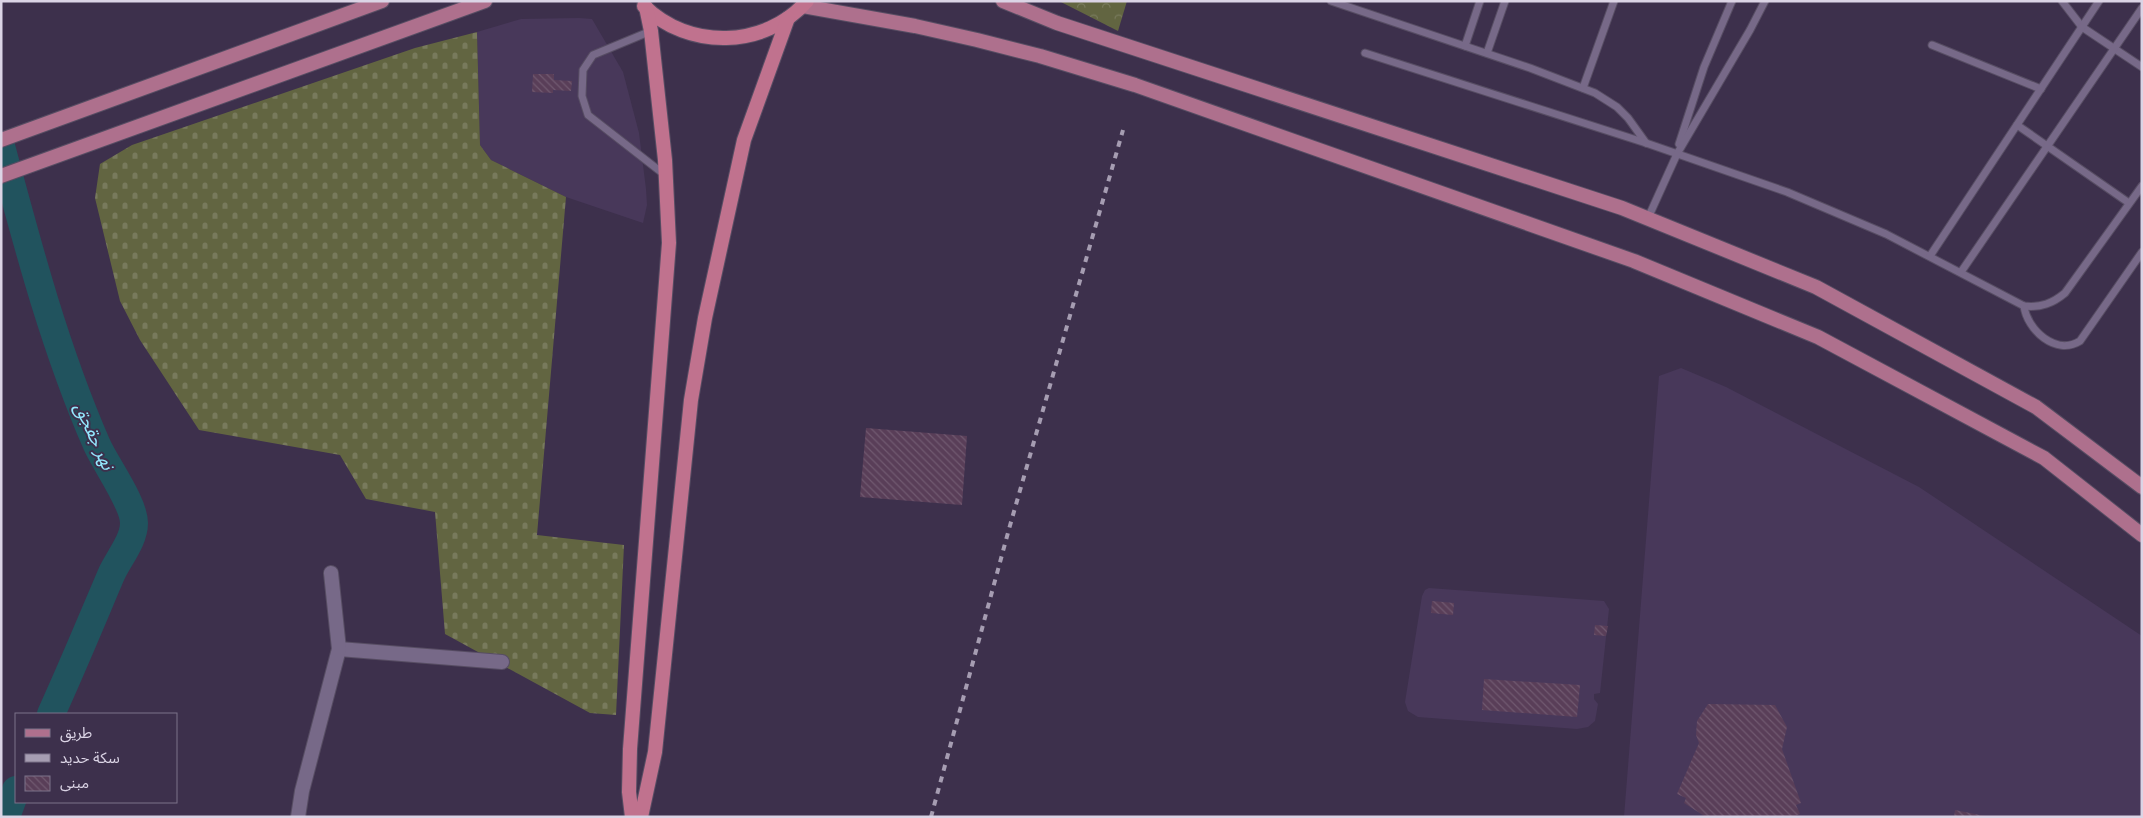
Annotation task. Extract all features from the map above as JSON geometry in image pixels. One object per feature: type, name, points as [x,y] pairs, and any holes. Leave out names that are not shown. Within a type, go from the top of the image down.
[{"type":"highway","points":[[643,4],[678,29],[715,39],[753,35],[788,18],[805,4]]},
{"type":"highway","points":[[632,817],[630,756],[669,243],[666,176],[652,31],[643,4]]},
{"type":"highway","points":[[641,817],[655,752],[697,357],[744,140],[788,18]]},
{"type":"main road","points":[[1,140],[382,1]]},
{"type":"main road","points":[[1,176],[485,1]]},
{"type":"main road","points":[[1003,1],[1057,24],[1612,205],[1816,287],[2036,408],[2142,487]]},
{"type":"main road","points":[[805,4],[968,38],[1040,56],[1136,85],[1634,261],[1818,337],[2044,458],[2142,535]]},
{"type":"street","points":[[298,817],[302,791],[339,649],[331,573]]},
{"type":"street","points":[[339,649],[502,662]]},
{"type":"lane","points":[[1331,1],[1487,53],[1595,93],[1617,107],[1628,118],[1646,143]]},
{"type":"lane","points":[[1465,46],[1480,1]]},
{"type":"lane","points":[[1487,53],[1505,1]]},
{"type":"lane","points":[[1582,88],[1614,1]]},
{"type":"lane","points":[[1677,154],[1695,91],[1732,1]]},
{"type":"lane","points":[[1648,218],[1677,154],[1765,1]]},
{"type":"lane","points":[[2062,1],[2082,27],[2142,67]]},
{"type":"lane","points":[[1930,256],[2099,1]]},
{"type":"lane","points":[[1960,272],[2142,8]]},
{"type":"lane","points":[[652,31],[593,55],[583,70],[582,96],[588,115],[666,176]]},
{"type":"lane","points":[[1932,45],[2041,89]]},
{"type":"lane","points":[[1365,53],[1646,143],[1787,192],[1837,212],[1930,256],[2016,304],[2024,306],[2041,306],[2050,303],[2065,293],[2142,186]]},
{"type":"lane","points":[[2017,125],[2129,203]]},
{"type":"lane","points":[[2024,306],[2027,320],[2034,329],[2056,345],[2075,344],[2080,341],[2142,252]]},
{"type":"shaded area","points":[[521,19],[592,19],[623,72],[639,133],[647,205],[643,223],[566,197],[491,160],[480,145],[477,32]]},
{"type":"shaded area","points":[[1681,368],[1726,387],[1919,487],[2142,636],[2142,817],[1624,817],[1659,376]]},
{"type":"shaded area","points":[[1429,588],[1604,601],[1609,609],[1600,693],[1594,694],[1594,699],[1598,704],[1595,721],[1588,727],[1577,729],[1418,717],[1408,711],[1405,702],[1422,596],[1425,590]]},
{"type":"green space","points":[[1059,1],[1127,1],[1118,31]]},
{"type":"green space","points":[[477,32],[480,145],[491,160],[566,197],[537,535],[624,545],[616,715],[590,713],[445,634],[435,512],[366,499],[340,455],[199,430],[140,340],[120,301],[95,198],[100,164],[132,145],[415,48]]},
{"type":"building","points":[[533,74],[554,74],[554,80],[572,81],[571,91],[553,90],[553,93],[532,92]]},
{"type":"building","points":[[866,428],[967,436],[962,505],[860,497]]},
{"type":"building","points":[[1432,601],[1454,603],[1453,615],[1431,613]]},
{"type":"building","points":[[1595,625],[1608,626],[1606,636],[1594,635]]},
{"type":"building","points":[[1484,679],[1580,685],[1577,717],[1482,710]]},
{"type":"building","points":[[1708,704],[1775,705],[1787,727],[1782,749],[1801,803],[1796,805],[1800,814],[1793,817],[1706,817],[1684,803],[1686,798],[1677,794],[1699,743],[1696,735],[1697,721]]},
{"type":"building","points":[[1955,810],[1985,816],[1985,817],[1954,817]]},
{"type":"waterway","name":"نهر جقجق","points":[[1,146],[32,260],[68,372],[97,445],[129,505],[134,523],[129,543],[111,575],[51,713]]},
{"type":"waterway","name":"نهر جقجق","points":[[6,817],[15,793]]},
{"type":"railway","points":[[931,817],[1009,529],[1123,130]]}]
